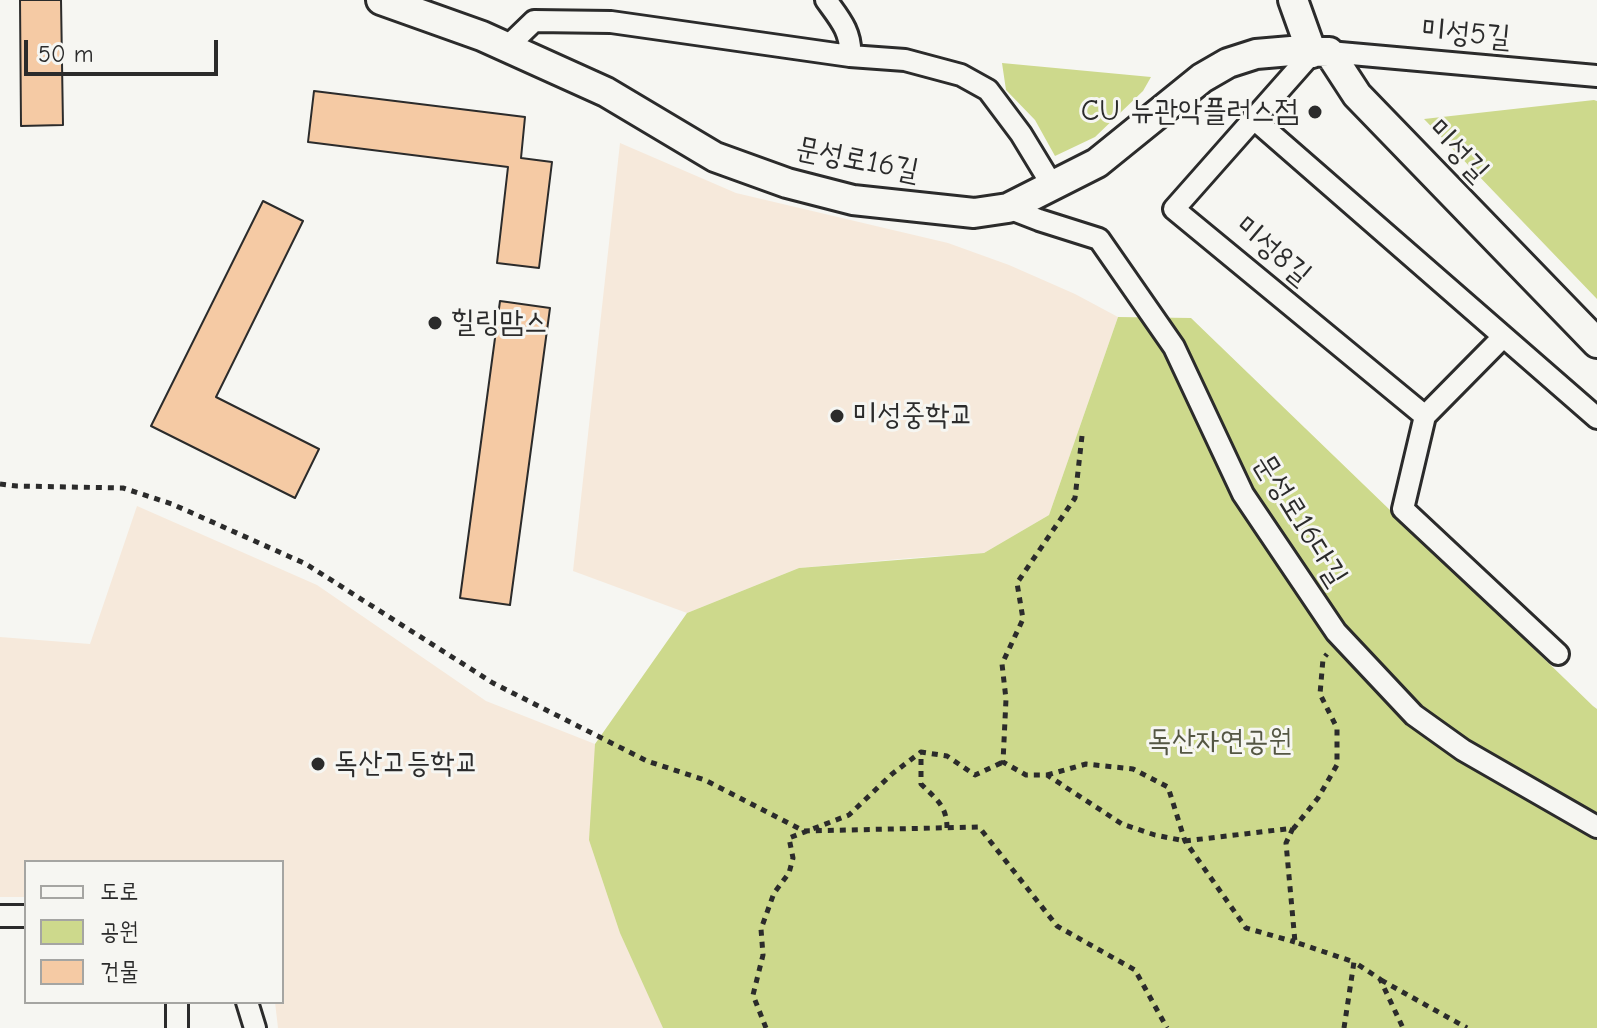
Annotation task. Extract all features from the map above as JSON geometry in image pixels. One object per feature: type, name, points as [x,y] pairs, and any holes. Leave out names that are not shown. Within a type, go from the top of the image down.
[{"type":"street","name":"문성로16길","points":[[381,0],[482,36],[606,92],[715,157],[787,183],[853,200],[974,213],[1008,208],[1097,163],[1202,78],[1228,63],[1256,54],[1291,51],[1320,53]]},
{"type":"street","points":[[826,0],[846,27],[851,45],[850,56]]},
{"type":"street","name":"미성길","points":[[1293,0],[1320,53],[1357,95],[1597,343]]},
{"type":"street","points":[[506,48],[534,21],[611,22],[850,56],[905,60],[961,75],[988,90],[1021,134],[1052,185]]},
{"type":"street","name":"미성5길","points":[[1320,53],[1597,76]]},
{"type":"street","name":"미성8길","points":[[1320,53],[1254,119],[1174,209],[1425,416]]},
{"type":"street","points":[[1254,119],[1597,418]]},
{"type":"street","name":"문성로16다길","points":[[1008,208],[1099,239],[1174,347],[1243,494],[1336,632],[1414,715],[1463,750],[1597,827]]},
{"type":"street","points":[[1503,337],[1425,416],[1403,509],[1558,654]]},
{"type":"street","points":[[0,916],[24,916]]},
{"type":"street","points":[[177,1004],[177,1028]]},
{"type":"street","points":[[248,1004],[255,1028]]},
{"type":"path","points":[[1003,762],[1006,699],[1002,664],[1023,619],[1017,583],[1075,498],[1082,436]]},
{"type":"path","points":[[0,484],[123,488],[172,504],[306,564],[493,683],[647,761],[705,780],[804,831],[979,827],[1057,926],[1135,970],[1167,1028]]},
{"type":"path","points":[[1295,942],[1286,843],[1337,765],[1337,728],[1320,694],[1323,659],[1341,638]]},
{"type":"path","points":[[766,1028],[753,995],[763,955],[761,929],[774,893],[789,873],[793,858],[789,838],[849,815],[892,774],[921,752],[947,756],[975,775],[1003,762]]},
{"type":"path","points":[[921,752],[921,784],[947,815],[947,828]]},
{"type":"path","points":[[1003,762],[1026,775],[1047,775],[1086,764],[1133,769],[1168,787],[1185,841],[1246,928],[1354,962],[1467,1028]]},
{"type":"path","points":[[1047,775],[1122,824],[1155,835],[1185,841],[1294,828]]},
{"type":"path","points":[[1344,1028],[1354,962]]},
{"type":"path","points":[[1380,979],[1403,1028]]},
{"type":"shaded area","name":"미성중학교","points":[[620,143],[736,193],[948,243],[1009,265],[1118,317],[1049,515],[984,553],[799,568],[687,613],[573,571]]},
{"type":"shaded area","name":"독산고등학교","points":[[137,506],[317,585],[486,701],[595,744],[679,784],[724,1028],[278,1028],[275,1004],[284,1004],[284,860],[24,860],[24,897],[0,897],[0,637],[90,644]]},
{"type":"green space","points":[[1002,63],[1151,77],[1143,91],[1095,137],[1055,156],[1035,120],[1006,90]]},
{"type":"green space","points":[[1597,101],[1597,299],[1424,119]]},
{"type":"green space","name":"독산자연공원","points":[[1118,317],[1191,318],[1597,709],[1597,1028],[663,1028],[620,933],[589,840],[595,744],[687,613],[799,568],[984,553],[1049,515]]},
{"type":"building","points":[[20,0],[61,0],[63,125],[21,126]]},
{"type":"building","points":[[314,91],[525,117],[521,158],[552,162],[539,268],[497,263],[508,167],[308,142]]},
{"type":"building","points":[[263,201],[303,221],[216,397],[319,449],[295,498],[151,426]]},
{"type":"building","points":[[500,301],[550,308],[510,605],[460,598]]},
{"type":"place","name":"CU 뉴관악플러스점","points":[[1315,112]]},
{"type":"place","name":"힐링맘스","points":[[435,323]]},
{"type":"place","name":"미성중학교","points":[[837,416]]},
{"type":"place","name":"독산고등학교","points":[[318,764]]}]
